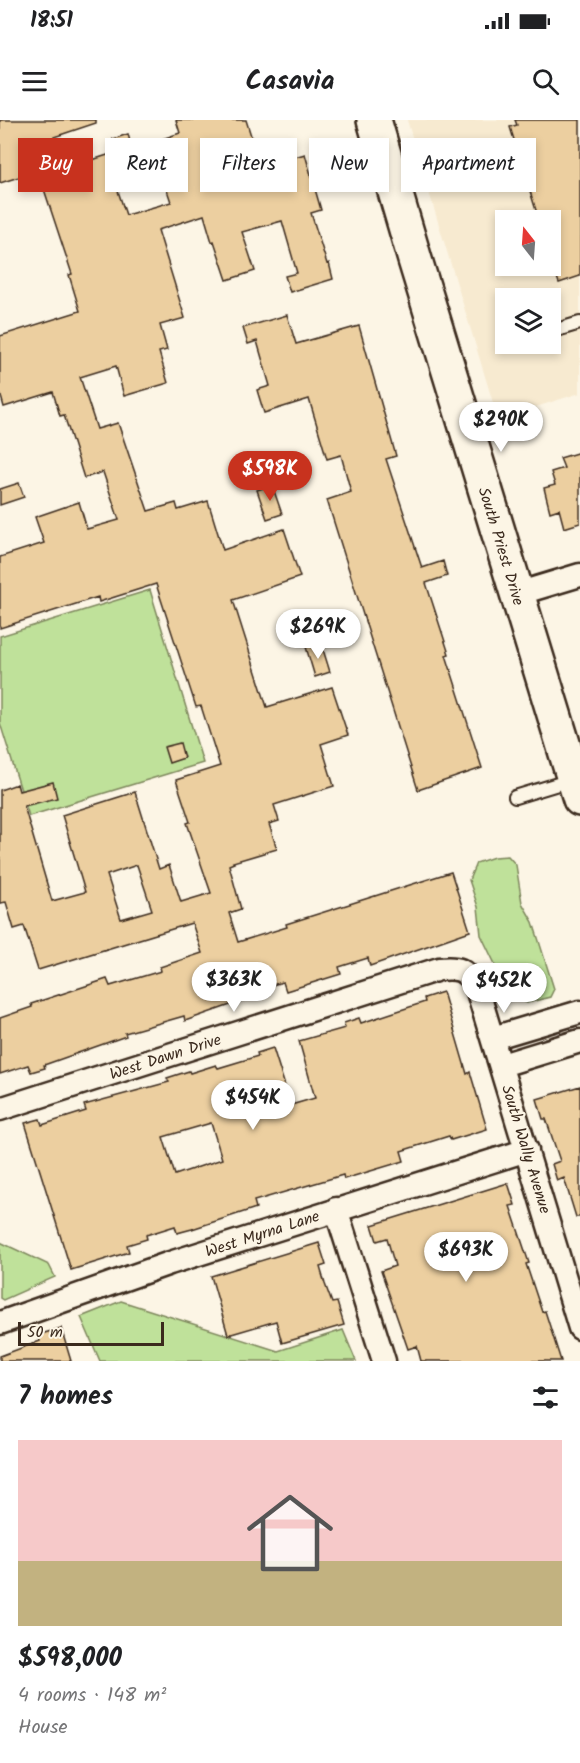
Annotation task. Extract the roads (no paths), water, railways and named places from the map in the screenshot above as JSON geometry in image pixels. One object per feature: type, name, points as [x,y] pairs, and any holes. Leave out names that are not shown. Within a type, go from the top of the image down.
[{"type":"main road","name":"South Priest Drive","points":[[374,120],[517,594],[578,785]]},
{"type":"street","points":[[517,594],[580,574]]},
{"type":"street","name":"West Dawn Drive","points":[[0,1109],[439,969],[455,968],[467,973]]},
{"type":"street","name":"South Wally Avenue","points":[[467,973],[476,985],[502,1065],[580,1328]]},
{"type":"street","points":[[493,1038],[580,1012]]},
{"type":"street","points":[[541,1023],[549,1051]]},
{"type":"street","points":[[502,1065],[580,1041]]},
{"type":"street","name":"West Myrna Lane","points":[[0,1323],[170,1263],[527,1150]]},
{"type":"street","points":[[336,1209],[384,1361]]},
{"type":"lane","points":[[561,329],[580,323]]},
{"type":"lane","points":[[515,797],[578,785]]}]
